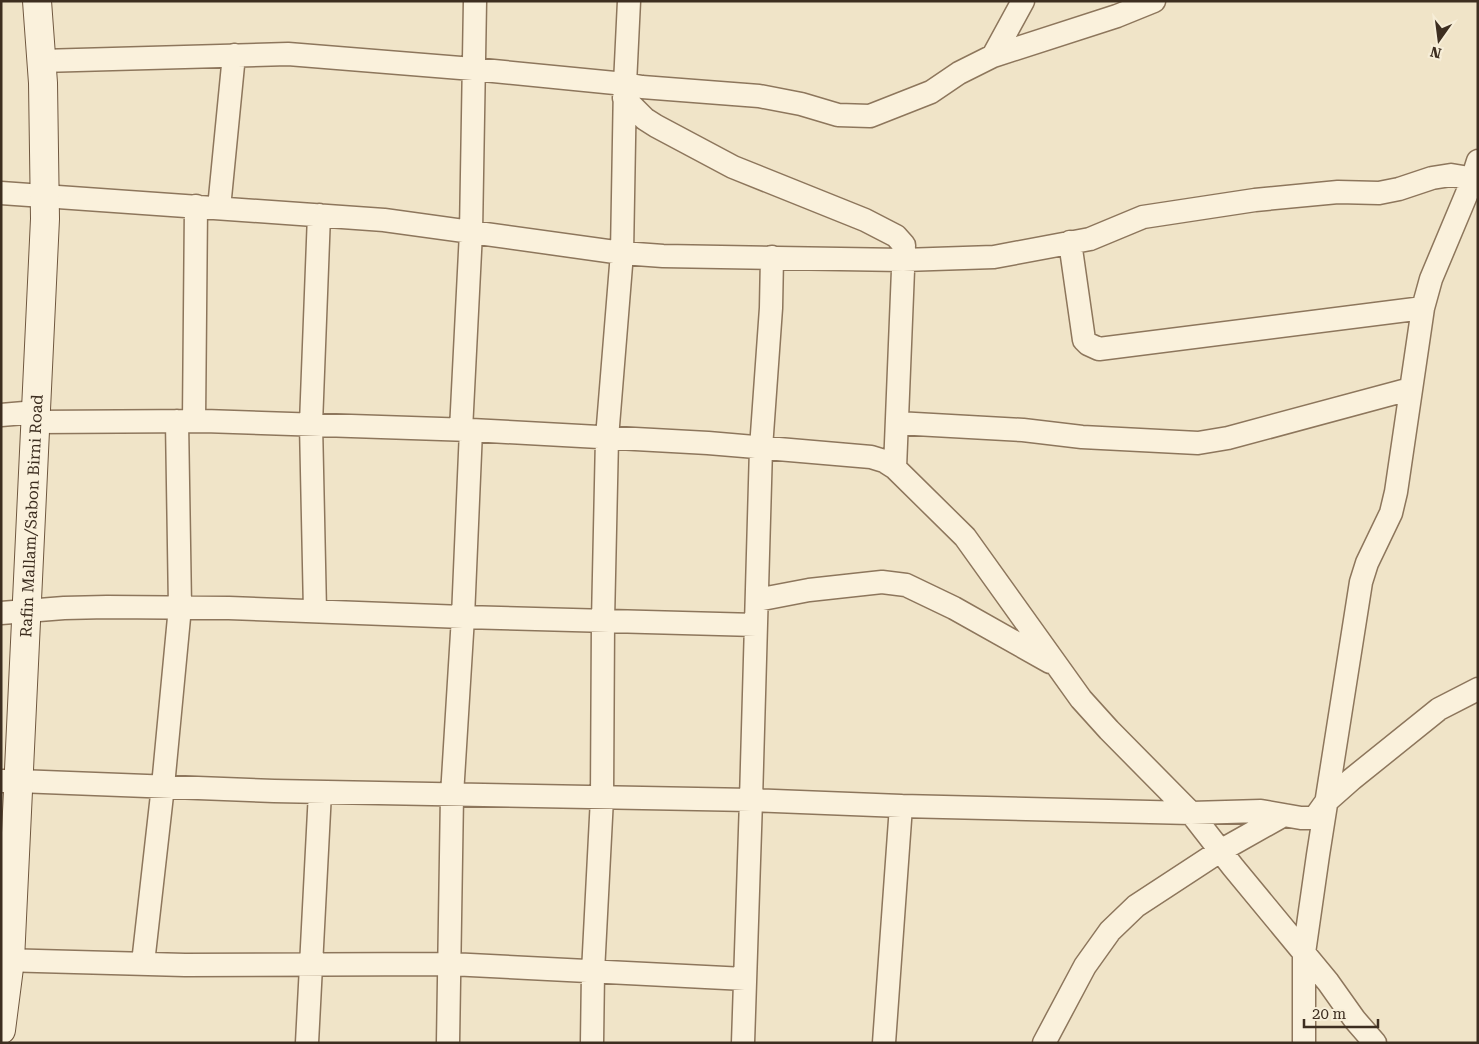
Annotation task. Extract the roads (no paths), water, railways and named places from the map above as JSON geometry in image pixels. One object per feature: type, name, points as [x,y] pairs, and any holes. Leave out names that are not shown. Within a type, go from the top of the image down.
[{"type":"street","name":"Rafin Mallam/Sabon Birni Road","points":[[1,1030],[5,960],[14,612],[35,417],[45,229],[41,61],[37,1]]},
{"type":"street","points":[[448,1043],[452,794],[463,617],[475,1]]},
{"type":"street","points":[[592,1043],[593,972],[602,798],[607,438],[622,254],[625,91],[629,1]]},
{"type":"street","points":[[993,56],[1023,1]]},
{"type":"street","points":[[41,61],[288,54],[473,69],[625,91],[642,87],[759,96],[801,104],[838,115],[870,116],[931,92],[959,74],[993,56],[1117,16],[1154,1]]},
{"type":"street","points":[[219,208],[234,55]]},
{"type":"street","points":[[625,91],[645,119],[656,126],[733,166],[865,220],[896,236],[904,245],[895,468]]},
{"type":"street","points":[[1304,1043],[1304,953],[1361,582],[1367,563],[1391,513],[1396,492],[1423,308],[1430,279],[1474,186],[1478,161]]},
{"type":"street","points":[[1,193],[384,220],[622,254],[903,260],[994,257],[1090,239],[1144,217],[1254,200],[1338,192],[1399,190],[1432,178],[1451,175],[1463,177],[1474,186]]},
{"type":"street","points":[[143,963],[163,786],[180,608],[185,421],[196,206]]},
{"type":"street","points":[[315,611],[311,424],[319,215]]},
{"type":"street","points":[[1070,242],[1084,340],[1099,349],[1423,308]]},
{"type":"street","points":[[743,1043],[761,448],[771,308],[772,257]]},
{"type":"street","points":[[897,423],[1023,430],[1082,437],[1198,443],[1228,438],[1410,390]]},
{"type":"street","points":[[1,414],[35,417],[466,430],[761,448],[871,457],[884,461],[895,468],[965,537],[1081,699],[1190,813],[1328,982],[1354,1020],[1375,1043]]},
{"type":"street","points":[[757,600],[794,592],[882,582],[906,585],[954,608],[1057,666]]},
{"type":"street","points":[[14,612],[72,607],[180,608],[756,625]]},
{"type":"street","points":[[10,781],[320,792],[751,800],[901,806],[1190,813],[1261,811],[1310,818],[1316,816],[1326,802],[1352,779],[1439,709],[1478,689]]},
{"type":"street","points":[[307,1043],[320,792]]},
{"type":"street","points":[[884,1043],[901,806]]},
{"type":"street","points":[[1044,1043],[1085,966],[1110,931],[1136,906],[1220,851],[1284,815]]},
{"type":"street","points":[[5,960],[185,965],[450,964],[745,979]]}]
